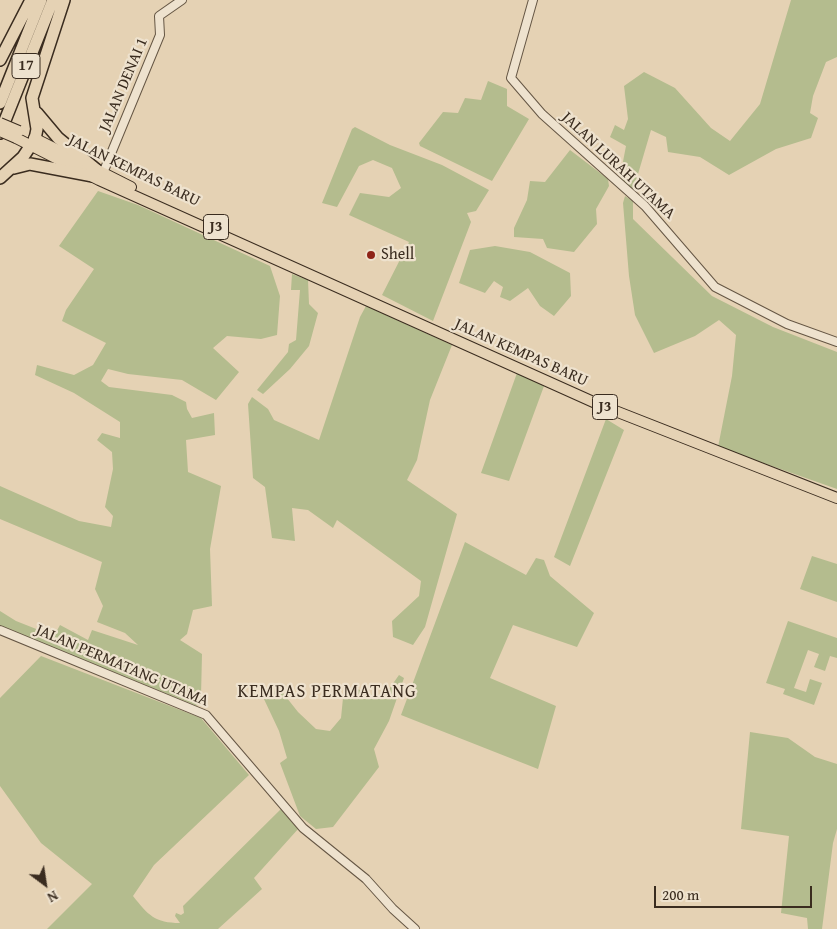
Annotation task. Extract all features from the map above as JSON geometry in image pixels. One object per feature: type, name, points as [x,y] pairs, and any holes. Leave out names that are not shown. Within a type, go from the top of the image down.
[{"type":"highway","points":[[0,60],[31,0]]},
{"type":"highway","name":"17","points":[[0,103],[41,0]]},
{"type":"highway","name":"17","points":[[0,132],[53,0]]},
{"type":"highway","points":[[3,175],[20,161],[34,142],[37,129],[33,107],[35,86],[64,0]]},
{"type":"highway","points":[[33,107],[40,119],[58,138],[98,173]]},
{"type":"highway","points":[[3,175],[21,165],[30,164],[98,173]]},
{"type":"main road","name":"JALAN KEMPAS BARU","points":[[0,123],[17,134],[267,256],[280,259],[610,409],[837,498]]},
{"type":"main road","name":"JALAN KEMPAS BARU","points":[[0,132],[17,134]]},
{"type":"street","name":"JALAN DENAI 1","points":[[98,173],[160,35],[159,16],[182,0]]},
{"type":"street","name":"JALAN LURAH UTAMA","points":[[533,0],[511,78],[542,114],[645,206],[715,287],[787,324],[837,342]]},
{"type":"street","name":"JALAN PERMATANG UTAMA","points":[[0,630],[206,715],[303,828],[366,879],[393,909],[415,929]]},
{"type":"green space","points":[[791,0],[837,0],[837,57],[826,62],[813,96],[810,113],[818,118],[811,138],[776,149],[729,175],[700,157],[668,152],[666,137],[651,130],[633,191],[620,177],[626,146],[610,137],[615,125],[624,130],[628,119],[624,86],[644,72],[675,88],[711,128],[730,141],[760,104]]},
{"type":"green space","points":[[488,81],[507,89],[507,106],[529,119],[492,181],[420,146],[419,143],[443,112],[458,113],[465,98],[481,100]]},
{"type":"green space","points":[[355,127],[390,145],[442,165],[489,190],[476,211],[467,213],[471,222],[433,321],[382,295],[409,242],[349,215],[360,193],[389,197],[401,188],[392,168],[373,160],[359,166],[337,207],[322,203],[352,129]]},
{"type":"green space","points":[[570,150],[608,179],[609,186],[596,209],[597,224],[574,252],[547,248],[543,239],[514,237],[514,228],[527,200],[530,181],[545,182]]},
{"type":"green space","points":[[98,191],[138,205],[270,266],[280,296],[277,335],[261,339],[227,336],[213,348],[239,372],[216,400],[182,380],[128,374],[108,369],[101,381],[109,387],[172,395],[186,402],[187,409],[192,418],[214,413],[215,435],[186,440],[188,472],[221,486],[210,549],[212,606],[193,610],[187,634],[180,640],[202,654],[201,696],[197,706],[0,626],[0,611],[16,621],[54,636],[60,625],[88,640],[92,630],[138,645],[125,633],[97,622],[103,606],[95,589],[102,562],[0,519],[0,486],[79,521],[111,527],[113,516],[105,507],[113,469],[112,452],[97,440],[102,433],[120,438],[120,422],[74,393],[35,375],[37,365],[74,375],[93,365],[106,343],[62,321],[66,310],[94,269],[59,246]]},
{"type":"green space","points":[[625,196],[633,201],[633,219],[712,296],[773,327],[837,352],[837,489],[718,447],[732,376],[736,335],[719,320],[695,336],[654,353],[635,315],[629,276],[623,203]]},
{"type":"green space","points":[[495,246],[530,252],[570,273],[571,296],[554,316],[540,306],[528,288],[510,301],[500,297],[503,287],[494,281],[485,293],[459,283],[470,250]]},
{"type":"green space","points":[[292,274],[308,280],[309,304],[318,313],[309,346],[290,369],[263,394],[257,390],[288,352],[289,344],[296,340],[300,290],[291,290]]},
{"type":"green space","points":[[366,306],[452,345],[430,400],[417,460],[407,480],[457,514],[425,627],[413,645],[393,637],[392,621],[419,596],[421,581],[337,520],[333,528],[308,510],[292,508],[295,541],[272,538],[265,487],[253,478],[248,404],[252,397],[268,409],[274,420],[319,440],[360,317]]},
{"type":"green space","points":[[517,373],[544,386],[509,481],[481,473]]},
{"type":"green space","points":[[606,419],[624,430],[570,566],[554,557]]},
{"type":"green space","points":[[465,542],[526,575],[536,558],[544,560],[550,576],[594,613],[577,647],[513,625],[490,678],[556,706],[538,769],[401,715]]},
{"type":"green space","points":[[812,556],[837,564],[837,602],[800,589]]},
{"type":"green space","points":[[788,621],[837,638],[837,658],[830,656],[825,671],[814,667],[819,654],[808,650],[794,688],[806,692],[810,679],[822,683],[814,705],[783,694],[785,689],[766,683]]},
{"type":"green space","points":[[41,656],[201,718],[249,775],[154,865],[133,896],[153,917],[171,923],[180,923],[175,916],[176,913],[181,915],[184,913],[183,906],[281,809],[299,828],[254,878],[262,889],[218,929],[47,929],[92,884],[41,843],[0,786],[0,698]]},
{"type":"green space","points":[[399,675],[404,678],[389,721],[374,749],[379,767],[333,827],[316,829],[300,816],[280,763],[287,758],[279,731],[263,697],[279,688],[298,712],[316,729],[330,731],[341,718],[343,698],[355,688],[382,699]]},
{"type":"green space","points":[[750,732],[788,738],[815,757],[837,764],[837,829],[833,843],[822,929],[808,929],[807,918],[781,913],[789,836],[741,829]]},
{"type":"place","name":"Shell","points":[[371,255]]},
{"type":"district","name":"KEMPAS PERMATANG","points":[[327,692]]}]
